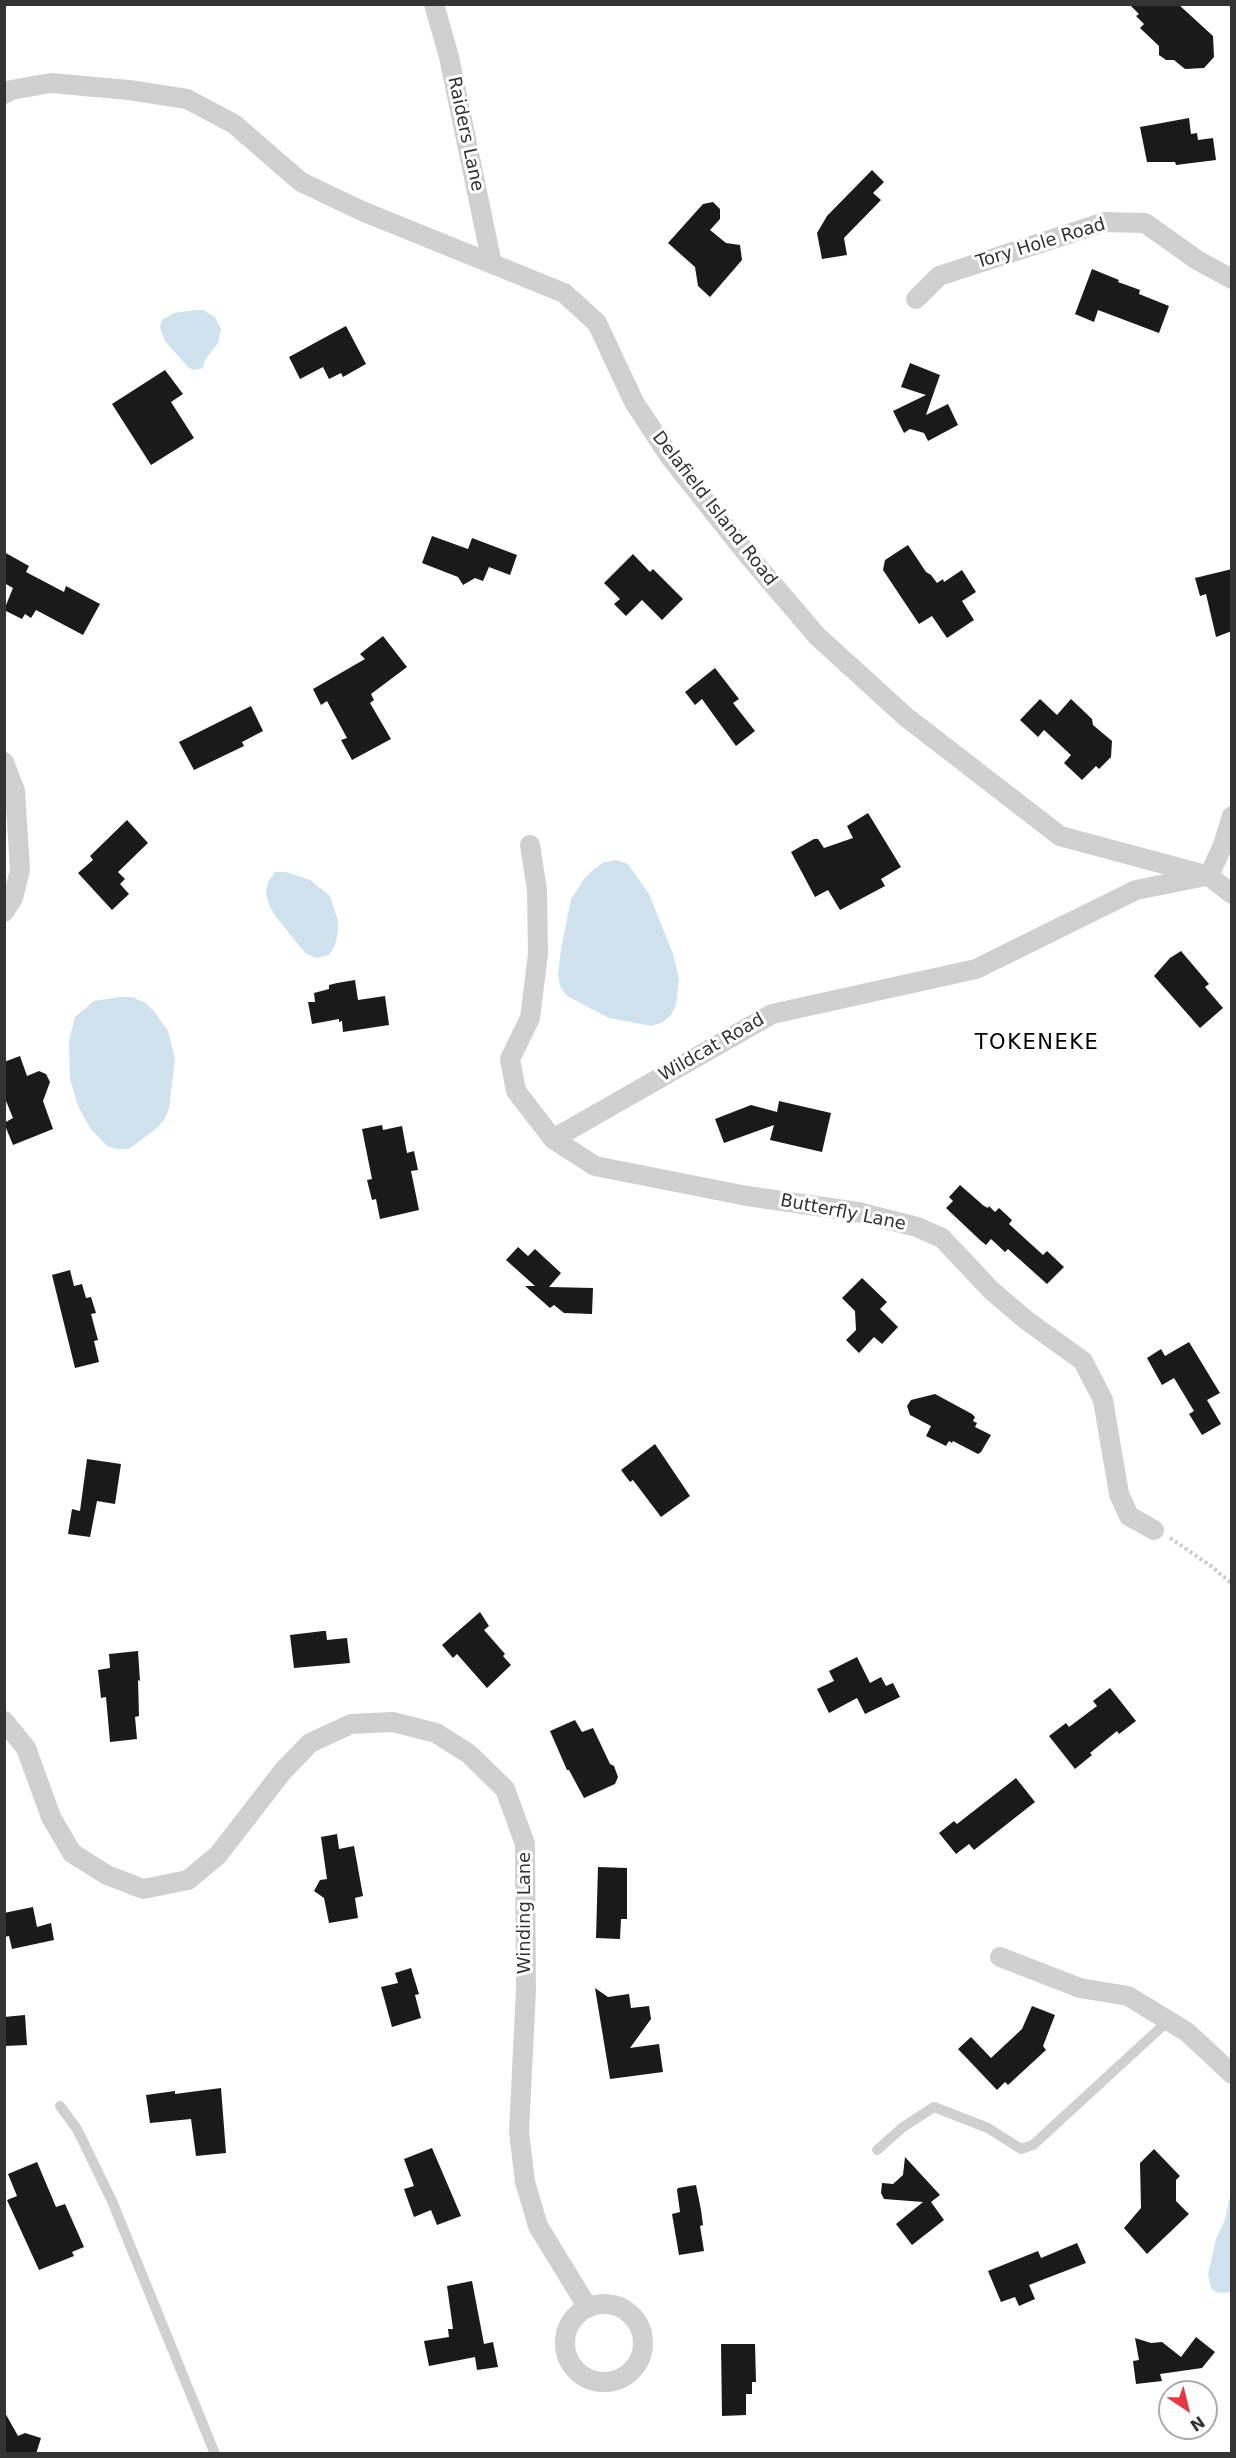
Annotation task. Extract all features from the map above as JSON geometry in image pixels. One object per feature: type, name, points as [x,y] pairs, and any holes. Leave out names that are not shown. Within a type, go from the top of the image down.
[{"type":"street","name":"Raiders Lane","points":[[434,4],[451,68],[492,264]]},
{"type":"street","name":"Delafield Island Road","points":[[4,94],[11,90],[51,83],[129,90],[187,99],[234,124],[301,182],[362,211],[564,293],[597,322],[634,402],[670,458],[747,554],[817,636],[906,717],[1060,836],[1209,876],[1232,894]]},
{"type":"street","name":"Tory Hole Road","points":[[916,299],[939,276],[1105,222],[1145,223],[1197,260],[1232,279]]},
{"type":"street","points":[[4,762],[15,791],[20,870],[13,898],[4,912]]},
{"type":"street","points":[[1209,876],[1223,845],[1232,816]]},
{"type":"street","points":[[530,845],[537,890],[538,954],[530,1018],[510,1059],[516,1091],[554,1138]]},
{"type":"street","name":"Wildcat Road","points":[[554,1138],[772,1014],[976,969],[1136,890],[1209,876]]},
{"type":"street","name":"Butterfly Lane","points":[[554,1138],[595,1166],[747,1196],[858,1212],[916,1227],[942,1238],[991,1290],[1026,1320],[1083,1361],[1103,1400],[1119,1494],[1129,1516],[1154,1530]]},
{"type":"street","name":"Winding Lane","points":[[4,1721],[26,1748],[51,1817],[72,1854],[107,1875],[143,1889],[188,1880],[218,1856],[283,1771],[310,1743],[351,1724],[393,1722],[436,1733],[469,1754],[505,1789],[525,1844],[526,1990],[519,2132],[525,2182],[538,2226],[588,2308]]},
{"type":"street","points":[[1000,1957],[1080,1988],[1128,1996],[1187,2032],[1232,2074]]},
{"type":"street","points":[[603,2304],[618,2307],[631,2315],[640,2327],[643,2342],[640,2357],[632,2370],[620,2379],[605,2383],[590,2380],[577,2372],[568,2359],[564,2344],[567,2330],[575,2316],[588,2308],[603,2304]]},
{"type":"lane","points":[[877,2150],[903,2127],[934,2107],[988,2128],[1021,2149],[1033,2145],[1169,2020]]},
{"type":"lane","points":[[60,2106],[77,2129],[112,2201],[207,2428],[215,2454]]},
{"type":"path","points":[[1154,1530],[1177,1541],[1232,1584]]},
{"type":"water","points":[[203,310],[215,317],[221,329],[218,343],[205,360],[203,368],[194,370],[188,367],[165,341],[160,328],[162,320],[174,313]]},
{"type":"water","points":[[616,860],[628,864],[649,894],[673,954],[679,979],[676,1005],[671,1015],[663,1022],[652,1026],[609,1018],[567,996],[560,986],[558,975],[561,949],[571,899],[593,870],[602,863]]},
{"type":"water","points":[[275,872],[286,872],[310,880],[330,896],[338,921],[338,932],[335,945],[329,955],[317,958],[306,954],[276,917],[266,894],[268,882]]},
{"type":"water","points":[[132,997],[144,1002],[154,1011],[168,1031],[175,1059],[169,1109],[164,1120],[129,1149],[107,1146],[90,1128],[78,1106],[70,1079],[69,1041],[75,1017],[94,1001]]},
{"type":"water","points":[[1231,2192],[1231,2292],[1224,2293],[1216,2292],[1211,2288],[1208,2274]]},
{"type":"building","points":[[1129,4],[1178,4],[1213,36],[1214,57],[1204,68],[1185,69],[1174,60],[1166,60],[1159,55],[1159,46],[1140,28],[1144,24],[1136,16],[1139,14]]},
{"type":"building","points":[[1189,118],[1191,134],[1197,133],[1198,140],[1213,138],[1216,160],[1176,165],[1175,162],[1147,162],[1140,127]]},
{"type":"building","points":[[872,170],[884,182],[873,193],[881,200],[844,238],[847,255],[822,259],[817,233],[827,216]]},
{"type":"building","points":[[713,202],[720,209],[720,219],[710,230],[726,243],[740,245],[742,260],[710,297],[698,286],[695,267],[668,243],[703,204]]},
{"type":"building","points":[[1092,269],[1140,290],[1139,294],[1169,306],[1159,333],[1098,310],[1094,322],[1075,314]]},
{"type":"building","points":[[346,326],[366,364],[343,377],[341,373],[329,379],[323,367],[300,379],[289,357]]},
{"type":"building","points":[[910,363],[940,375],[926,415],[948,404],[958,425],[928,441],[924,433],[910,429],[904,433],[893,411],[926,395],[901,387]]},
{"type":"building","points":[[165,370],[183,394],[171,402],[194,438],[151,465],[112,404]]},
{"type":"building","points":[[432,536],[468,549],[472,538],[517,555],[510,575],[489,567],[483,581],[475,578],[463,585],[458,577],[422,563]]},
{"type":"building","points":[[908,545],[926,572],[937,583],[943,579],[944,582],[962,570],[976,592],[962,601],[974,620],[947,638],[932,616],[919,624],[883,570],[885,560]]},
{"type":"building","points":[[4,552],[29,566],[26,572],[64,592],[66,586],[100,604],[83,635],[36,610],[31,618],[25,614],[22,619],[4,610],[13,588],[4,583]]},
{"type":"building","points":[[633,554],[650,572],[653,569],[683,599],[662,620],[642,600],[626,616],[614,604],[620,599],[604,583]]},
{"type":"building","points":[[1232,569],[1232,631],[1216,637],[1206,594],[1200,596],[1195,578]]},
{"type":"building","points":[[383,636],[407,667],[371,694],[374,700],[370,703],[391,739],[352,760],[341,740],[347,738],[327,701],[321,705],[313,689],[365,659],[360,654]]},
{"type":"building","points":[[715,668],[739,699],[733,703],[755,731],[736,746],[702,699],[695,705],[685,692]]},
{"type":"building","points":[[1040,699],[1057,715],[1071,699],[1092,719],[1093,725],[1112,741],[1111,757],[1099,769],[1096,766],[1082,780],[1064,763],[1071,755],[1044,730],[1038,737],[1020,720]]},
{"type":"building","points":[[251,706],[263,731],[242,742],[244,746],[194,770],[179,742]]},
{"type":"building","points":[[868,813],[901,867],[881,879],[885,886],[840,910],[828,890],[815,897],[791,852],[814,839],[818,839],[824,848],[853,838],[847,826]]},
{"type":"building","points":[[127,820],[148,843],[118,872],[125,879],[120,884],[129,894],[112,910],[78,873],[93,860],[90,856]]},
{"type":"building","points":[[1181,951],[1209,984],[1205,987],[1223,1008],[1200,1028],[1154,976],[1170,958]]},
{"type":"building","points":[[355,980],[358,1000],[385,996],[389,1025],[343,1032],[342,1021],[339,1022],[339,1019],[312,1024],[308,1002],[315,1002],[314,993],[329,989],[329,985]]},
{"type":"building","points":[[20,1056],[27,1076],[39,1071],[46,1074],[50,1082],[43,1101],[53,1129],[13,1145],[4,1123],[13,1118],[4,1096],[4,1062]]},
{"type":"building","points":[[779,1101],[831,1113],[822,1152],[770,1140],[774,1125],[724,1143],[715,1119],[751,1105],[777,1112]]},
{"type":"building","points":[[382,1125],[383,1130],[402,1126],[407,1153],[414,1151],[418,1170],[411,1171],[419,1210],[380,1219],[376,1199],[372,1200],[367,1180],[372,1179],[362,1129]]},
{"type":"building","points":[[960,1185],[984,1206],[988,1208],[989,1206],[995,1212],[999,1208],[1012,1220],[1009,1224],[1043,1255],[1047,1251],[1064,1267],[1047,1284],[1008,1249],[1005,1252],[991,1239],[986,1245],[946,1208],[953,1201],[949,1197]]},
{"type":"building","points":[[518,1247],[528,1256],[535,1249],[561,1273],[549,1287],[593,1288],[592,1314],[564,1313],[554,1305],[550,1308],[525,1286],[535,1286],[506,1260]]},
{"type":"building","points":[[70,1270],[74,1286],[82,1284],[86,1298],[91,1297],[96,1313],[91,1314],[98,1340],[94,1341],[99,1362],[75,1368],[52,1275]]},
{"type":"building","points":[[862,1278],[887,1302],[880,1309],[898,1327],[882,1344],[874,1337],[859,1353],[846,1340],[856,1330],[855,1311],[842,1298]]},
{"type":"building","points":[[1189,1342],[1220,1393],[1207,1400],[1221,1424],[1202,1435],[1189,1414],[1194,1411],[1174,1378],[1162,1385],[1147,1358],[1161,1349],[1165,1356]]},
{"type":"building","points":[[935,1394],[972,1414],[975,1417],[973,1421],[977,1423],[975,1427],[991,1435],[981,1452],[978,1454],[953,1441],[952,1443],[949,1441],[946,1446],[926,1436],[931,1426],[910,1415],[907,1406],[911,1400]]},
{"type":"building","points":[[655,1444],[690,1496],[661,1517],[633,1480],[630,1482],[621,1470]]},
{"type":"building","points":[[87,1459],[121,1464],[115,1504],[97,1501],[90,1537],[68,1534],[72,1509],[80,1511]]},
{"type":"building","points":[[480,1612],[489,1626],[484,1630],[505,1654],[503,1656],[511,1665],[487,1688],[457,1654],[453,1658],[442,1645]]},
{"type":"building","points":[[326,1631],[327,1640],[347,1638],[350,1663],[294,1668],[290,1635]]},
{"type":"building","points":[[138,1651],[140,1681],[138,1680],[139,1716],[135,1717],[137,1739],[110,1742],[106,1697],[101,1698],[98,1670],[110,1668],[109,1654]]},
{"type":"building","points":[[857,1657],[870,1683],[881,1677],[886,1686],[893,1683],[900,1697],[865,1714],[857,1698],[829,1713],[817,1689],[834,1681],[829,1671]]},
{"type":"building","points":[[1110,1688],[1136,1721],[1119,1734],[1117,1731],[1090,1753],[1092,1755],[1075,1769],[1049,1736],[1066,1723],[1069,1727],[1097,1706],[1093,1701]]},
{"type":"building","points":[[575,1720],[582,1732],[593,1728],[618,1777],[615,1784],[584,1798],[567,1770],[550,1731]]},
{"type":"building","points":[[1016,1778],[1035,1802],[974,1850],[969,1844],[956,1854],[939,1833],[954,1821],[957,1824]]},
{"type":"building","points":[[337,1834],[339,1849],[354,1846],[363,1896],[355,1898],[358,1918],[329,1923],[324,1898],[314,1891],[320,1880],[327,1879],[321,1837]]},
{"type":"building","points":[[598,1867],[627,1868],[627,1919],[621,1919],[620,1939],[596,1938]]},
{"type":"building","points":[[33,1907],[37,1927],[51,1923],[54,1940],[12,1949],[9,1936],[4,1937],[4,1913]]},
{"type":"building","points":[[411,1968],[419,1994],[415,1995],[421,2018],[392,2027],[381,1987],[398,1983],[395,1973]]},
{"type":"building","points":[[595,1988],[608,1997],[629,1994],[631,2008],[649,2006],[651,2019],[630,2048],[659,2044],[663,2072],[610,2079]]},
{"type":"building","points":[[1032,2006],[1055,2015],[1043,2046],[1046,2050],[1008,2085],[1005,2082],[997,2090],[958,2049],[971,2037],[991,2058],[1022,2029]]},
{"type":"building","points":[[25,2015],[27,2045],[4,2046],[4,2017]]},
{"type":"building","points":[[221,2088],[226,2153],[196,2156],[191,2119],[150,2123],[146,2095]]},
{"type":"building","points":[[432,2148],[461,2216],[437,2225],[431,2210],[414,2217],[404,2189],[414,2186],[404,2159]]},
{"type":"building","points":[[1154,2149],[1180,2176],[1176,2180],[1176,2201],[1189,2214],[1147,2254],[1124,2228],[1141,2208],[1140,2163]]},
{"type":"building","points":[[905,2157],[940,2195],[931,2202],[944,2220],[912,2245],[896,2224],[923,2202],[884,2199],[881,2193],[882,2183],[893,2184],[903,2175]]},
{"type":"building","points":[[37,2162],[56,2207],[65,2204],[84,2247],[72,2252],[74,2256],[39,2270],[7,2200],[17,2196],[8,2174]]},
{"type":"building","points":[[696,2185],[703,2225],[700,2226],[704,2251],[679,2255],[672,2214],[680,2212],[677,2190]]},
{"type":"building","points":[[1077,2243],[1086,2263],[1029,2285],[1035,2299],[1019,2306],[1015,2297],[1001,2302],[988,2271],[1038,2251],[1041,2258]]},
{"type":"building","points":[[472,2281],[484,2344],[493,2342],[498,2367],[477,2370],[475,2357],[429,2366],[424,2341],[449,2337],[448,2329],[453,2329],[447,2286]]},
{"type":"building","points":[[1196,2337],[1215,2352],[1202,2368],[1160,2374],[1162,2380],[1136,2384],[1133,2361],[1139,2360],[1135,2338],[1151,2343],[1162,2342],[1181,2357]]},
{"type":"building","points":[[721,2344],[755,2344],[756,2382],[752,2382],[752,2394],[746,2394],[746,2415],[722,2416]]},
{"type":"building","points":[[4,2411],[18,2436],[25,2433],[41,2438],[36,2454],[4,2454]]},
{"type":"district","name":"TOKENEKE","points":[[1037,1044]]}]
